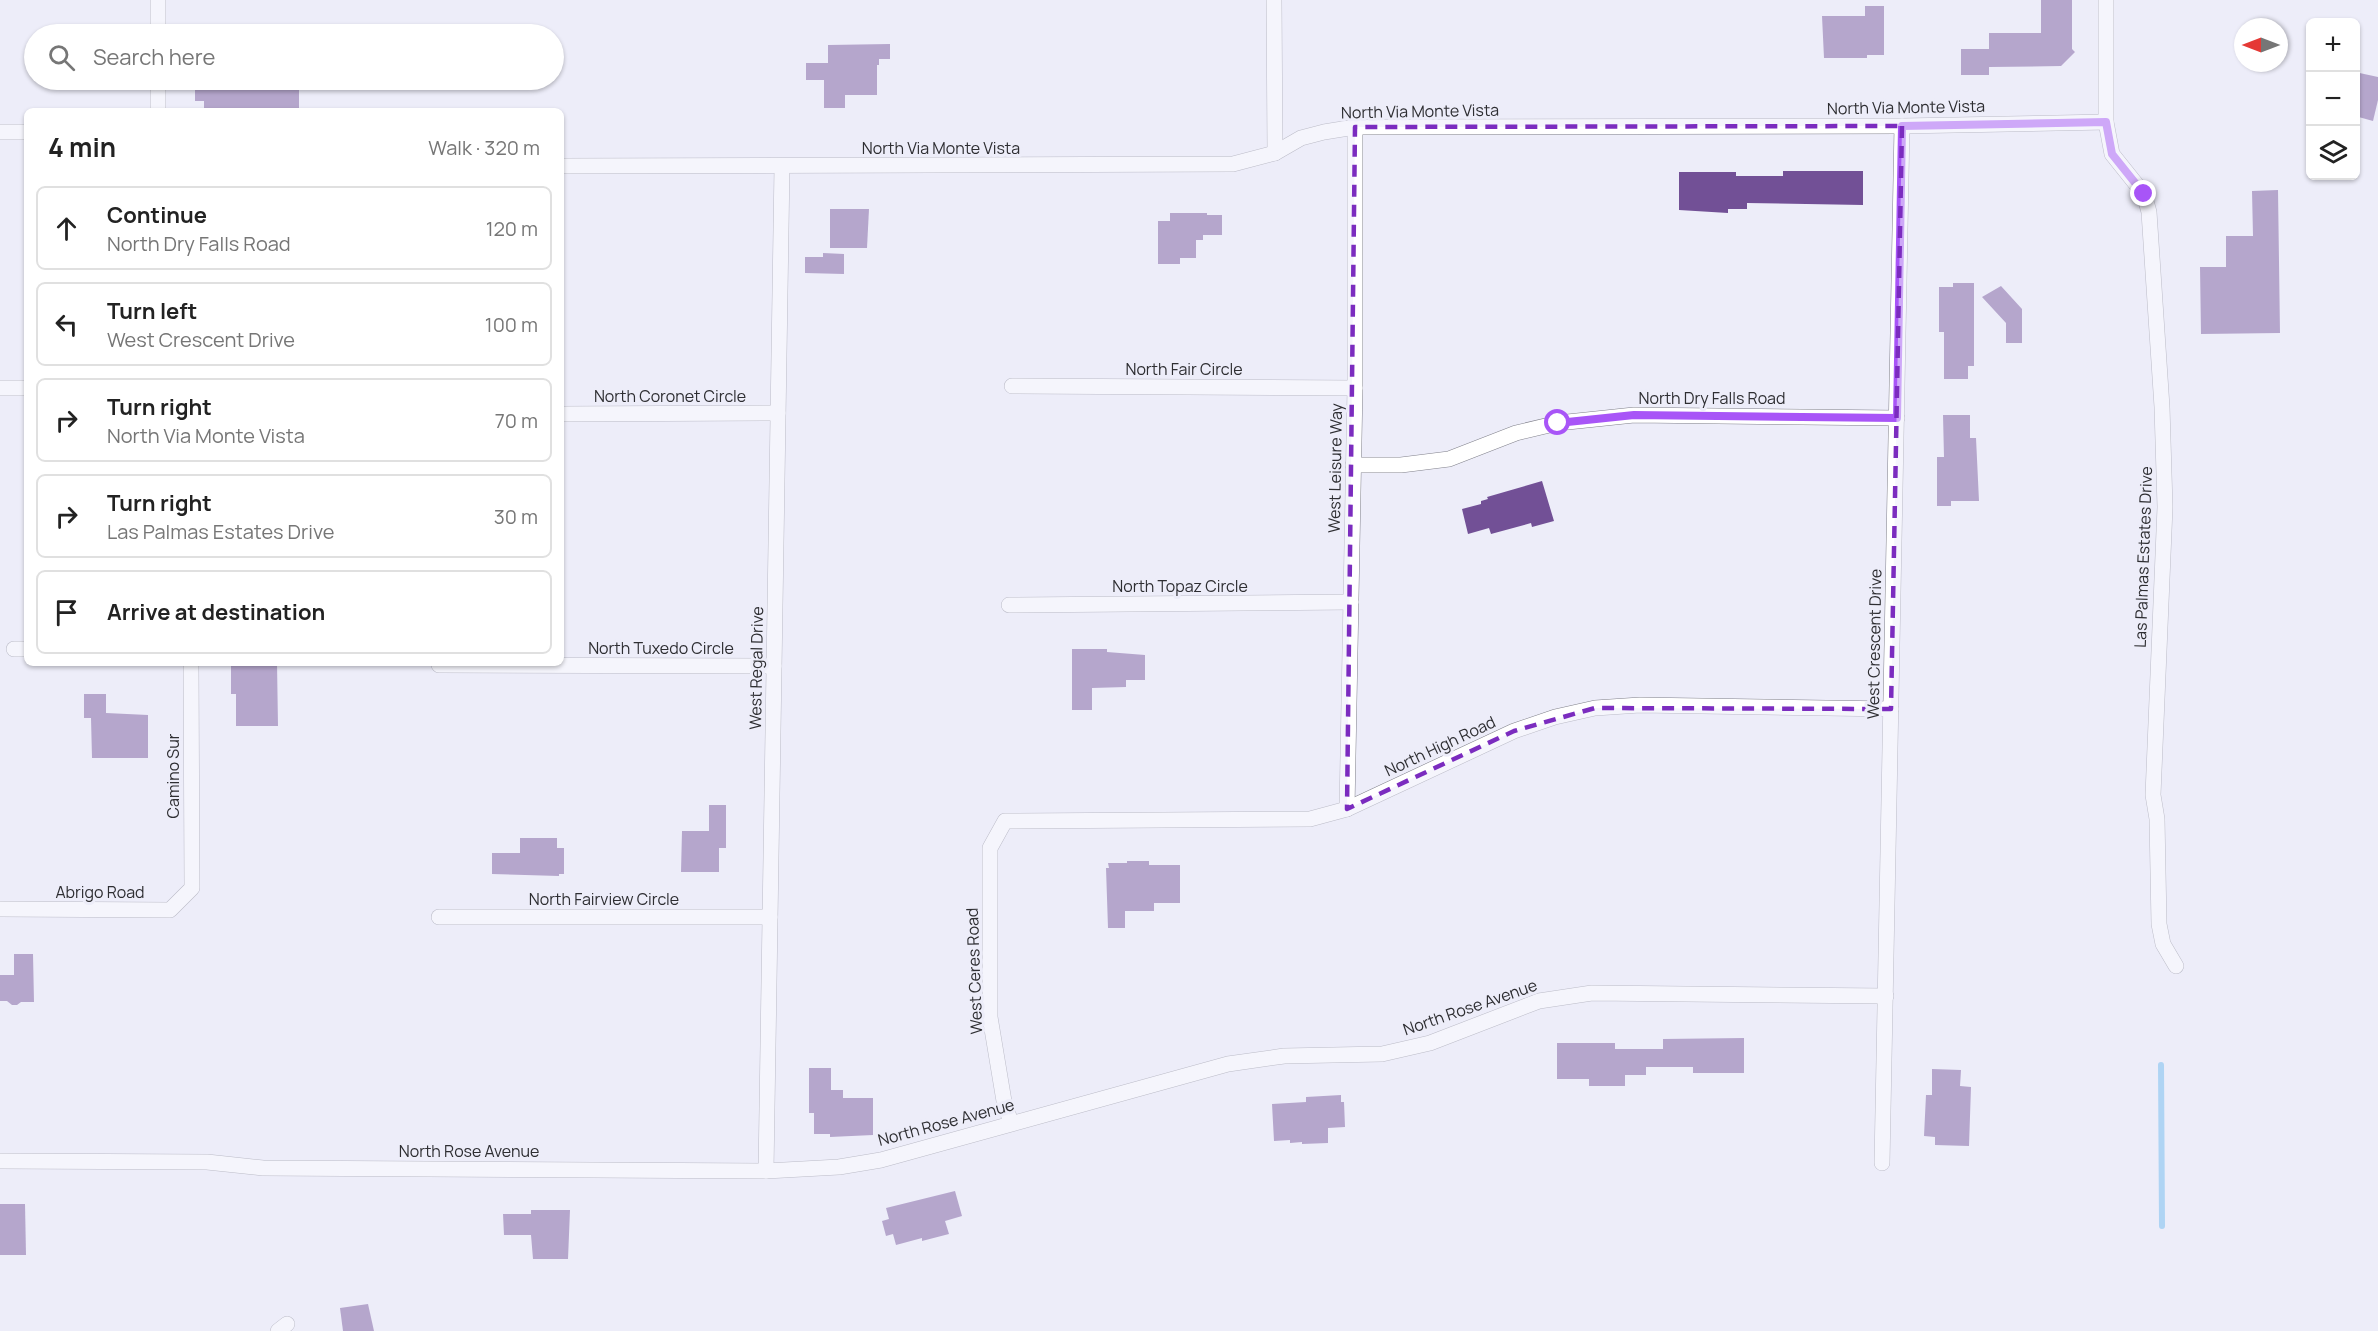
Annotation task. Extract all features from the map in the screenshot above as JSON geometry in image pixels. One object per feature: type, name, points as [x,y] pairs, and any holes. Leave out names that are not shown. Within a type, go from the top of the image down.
[{"type":"street","points":[[158,0],[158,24]]},
{"type":"street","points":[[1274,0],[1275,153]]},
{"type":"street","points":[[2106,0],[2106,122]]},
{"type":"street","points":[[158,90],[158,108]]},
{"type":"street","name":"North Via Monte Vista","points":[[564,166],[1233,164],[1275,153],[1301,138],[1355,127],[1902,126],[2106,122]]},
{"type":"street","name":"Las Palmas Estates Drive","points":[[2106,122],[2112,154],[2144,194],[2149,212],[2162,407],[2165,507],[2153,795],[2157,819],[2159,924],[2163,944],[2176,966]]},
{"type":"street","name":"West Crescent Drive","points":[[1882,1163],[1902,126]]},
{"type":"street","name":"West Leisure Way","points":[[1347,809],[1354,388],[1355,127]]},
{"type":"street","points":[[0,132],[24,132]]},
{"type":"street","name":"West Regal Drive","points":[[766,1171],[782,167]]},
{"type":"street","name":"North Fair Circle","points":[[1012,386],[1354,388]]},
{"type":"street","points":[[0,388],[24,388]]},
{"type":"street","name":"North Coronet Circle","points":[[564,414],[778,413]]},
{"type":"street","name":"North Dry Falls Road","points":[[1353,465],[1401,465],[1449,459],[1516,433],[1558,423],[1634,415],[1897,418]]},
{"type":"street","name":"North Topaz Circle","points":[[1009,605],[1351,602]]},
{"type":"street","name":"North Tuxedo Circle","points":[[564,665],[774,666]]},
{"type":"street","name":"Camino Sur","points":[[191,666],[192,888]]},
{"type":"street","name":"North High Road","points":[[1005,820],[1310,819],[1347,809],[1514,731],[1555,717],[1595,708],[1640,705],[1891,709]]},
{"type":"street","name":"West Ceres Road","points":[[1005,820],[990,848],[990,1017],[1004,1101],[1011,1123]]},
{"type":"street","name":"Abrigo Road","points":[[0,909],[170,910],[192,888]]},
{"type":"street","name":"North Fairview Circle","points":[[439,917],[770,917]]},
{"type":"street","name":"North Rose Avenue","points":[[0,1161],[207,1162],[262,1168],[766,1171],[839,1167],[881,1160],[1228,1064],[1284,1056],[1382,1054],[1430,1042],[1539,1001],[1592,993],[1886,996]]},
{"type":"highlighted area","points":[[1902,126],[1891,709],[1595,708],[1514,731],[1347,809],[1355,127]]},
{"type":"building","points":[[2041,0],[2072,0],[2072,49],[2075,52],[2061,66],[1989,67],[1989,75],[1961,75],[1961,49],[1989,49],[1989,33],[2041,33]]},
{"type":"building","points":[[1865,6],[1884,6],[1884,55],[1867,55],[1867,58],[1824,58],[1822,16],[1865,16]]},
{"type":"building","points":[[890,44],[890,59],[879,59],[879,65],[877,65],[877,95],[845,95],[845,108],[824,108],[824,80],[806,80],[806,63],[828,63],[828,45]]},
{"type":"building","points":[[2360,73],[2378,77],[2378,100],[2373,121],[2360,117]]},
{"type":"building","points":[[195,90],[299,90],[299,108],[204,108],[204,101],[195,101]]},
{"type":"building","points":[[1783,171],[1863,171],[1863,205],[1747,203],[1747,209],[1728,209],[1728,213],[1679,210],[1679,172],[1736,172],[1736,176],[1783,176]]},
{"type":"building","points":[[2278,190],[2280,333],[2201,334],[2200,267],[2226,267],[2226,236],[2253,236],[2252,191]]},
{"type":"building","points":[[830,209],[869,209],[867,248],[830,248]]},
{"type":"building","points":[[1170,213],[1222,215],[1222,235],[1203,235],[1203,240],[1196,240],[1196,258],[1180,258],[1180,264],[1158,264],[1158,221],[1170,221]]},
{"type":"building","points":[[823,253],[844,254],[844,274],[805,273],[805,257],[823,257]]},
{"type":"building","points":[[1953,283],[1974,283],[1974,366],[1968,366],[1968,379],[1944,379],[1944,332],[1939,332],[1939,287],[1953,287]]},
{"type":"building","points":[[2001,286],[2022,309],[2022,343],[2006,343],[2006,323],[1982,297]]},
{"type":"building","points":[[1943,415],[1970,415],[1970,438],[1976,438],[1979,501],[1951,501],[1951,506],[1937,506],[1937,457],[1944,457]]},
{"type":"building","points":[[1542,481],[1554,521],[1532,527],[1531,523],[1491,534],[1489,528],[1468,534],[1462,509],[1481,504],[1481,501],[1488,499],[1487,497]]},
{"type":"building","points":[[1072,649],[1107,649],[1107,652],[1145,655],[1145,680],[1126,680],[1126,687],[1092,688],[1092,710],[1072,710]]},
{"type":"building","points":[[231,666],[277,666],[278,726],[236,726],[236,694],[231,694]]},
{"type":"building","points":[[84,694],[106,694],[106,713],[148,715],[148,758],[92,758],[91,718],[84,718]]},
{"type":"building","points":[[709,805],[726,805],[726,848],[719,848],[719,872],[681,872],[682,831],[709,831]]},
{"type":"building","points":[[520,838],[557,838],[557,848],[564,848],[564,874],[559,874],[559,876],[492,874],[492,853],[520,853]]},
{"type":"building","points":[[1127,861],[1149,861],[1149,865],[1180,865],[1180,903],[1154,903],[1154,911],[1125,911],[1125,928],[1108,928],[1106,868],[1109,868],[1108,863],[1127,863]]},
{"type":"building","points":[[14,954],[33,954],[34,1002],[12,1005],[7,1001],[0,1001],[0,975],[14,975]]},
{"type":"building","points":[[1744,1038],[1744,1073],[1693,1073],[1693,1067],[1646,1067],[1646,1075],[1625,1075],[1625,1086],[1589,1086],[1589,1079],[1557,1079],[1557,1043],[1615,1043],[1615,1049],[1663,1049],[1663,1039]]},
{"type":"building","points":[[809,1068],[831,1068],[831,1090],[843,1090],[843,1098],[873,1098],[873,1135],[830,1137],[830,1134],[814,1134],[814,1113],[809,1113]]},
{"type":"building","points":[[1932,1069],[1961,1070],[1960,1086],[1971,1087],[1969,1146],[1935,1145],[1935,1137],[1924,1136],[1926,1095],[1932,1095]]},
{"type":"building","points":[[1341,1095],[1341,1102],[1344,1102],[1345,1127],[1328,1128],[1328,1143],[1302,1144],[1302,1142],[1290,1143],[1290,1140],[1274,1141],[1272,1104],[1306,1102],[1306,1097]]},
{"type":"building","points":[[955,1191],[962,1216],[945,1221],[949,1234],[896,1245],[893,1234],[886,1236],[882,1221],[889,1219],[886,1208]]},
{"type":"building","points":[[0,1204],[25,1204],[26,1255],[0,1255]]},
{"type":"building","points":[[531,1210],[570,1210],[568,1259],[533,1259],[531,1235],[504,1235],[503,1214],[531,1214]]},
{"type":"building","points":[[368,1304],[374,1331],[343,1331],[340,1308]]},
{"type":"waterway","points":[[2161,1065],[2162,1226]]},
{"type":"route","points":[[1558,423],[1634,415],[1897,418],[1902,126],[2106,122],[2112,154],[2144,194]]}]
